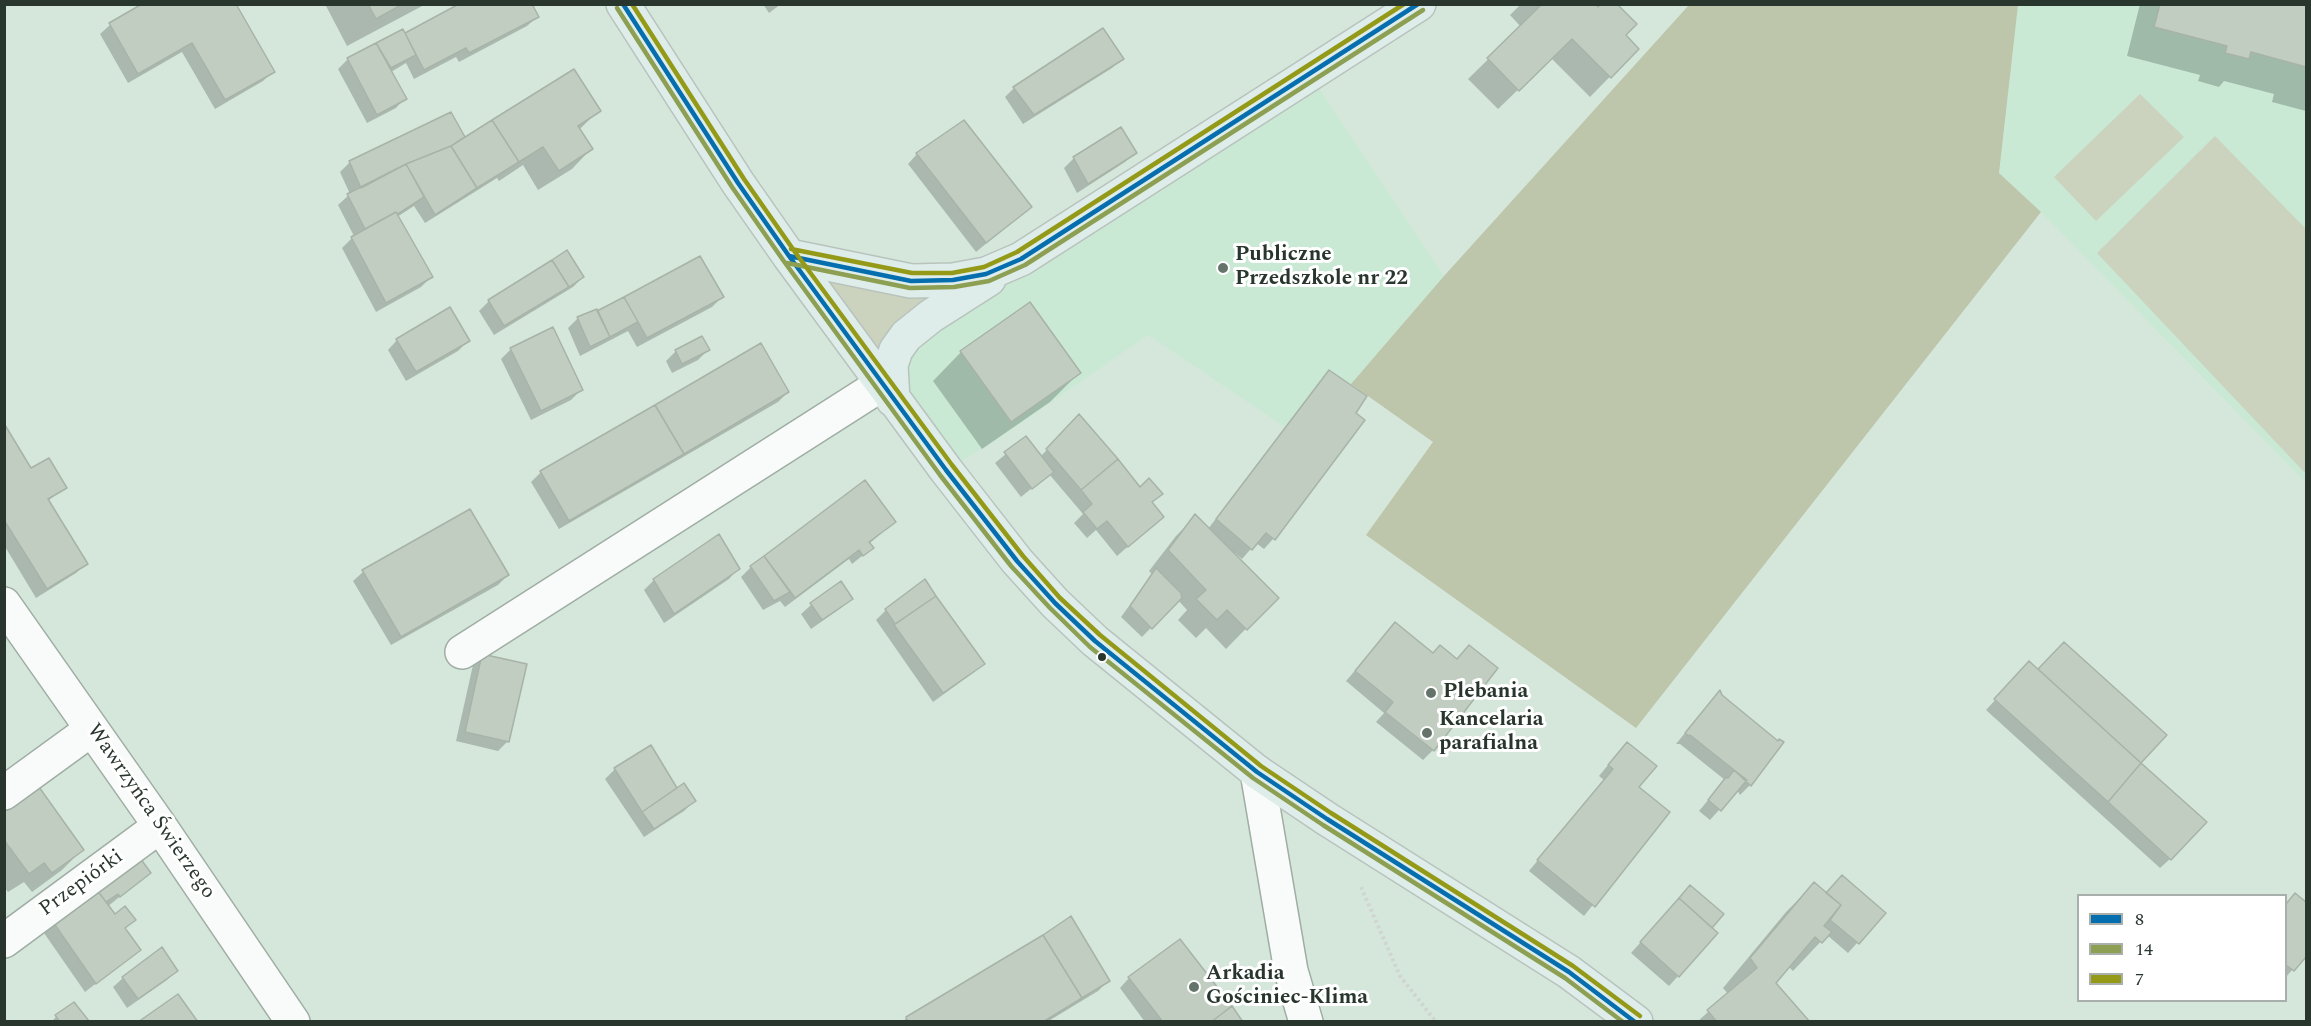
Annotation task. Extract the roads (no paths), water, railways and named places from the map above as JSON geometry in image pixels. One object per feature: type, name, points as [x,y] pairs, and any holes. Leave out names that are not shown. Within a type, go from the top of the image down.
[{"type":"main road","points":[[623,4],[738,183],[789,256],[888,392],[1017,561],[1055,603],[1095,641],[1257,772],[1569,972],[1636,1022]]},
{"type":"main road","points":[[888,392],[891,364],[896,350],[906,336],[932,316],[1419,4]]},
{"type":"main road","points":[[789,256],[911,280],[953,280],[986,274],[1021,259]]},
{"type":"street","points":[[462,652],[888,392]]},
{"type":"street","name":"Wawrzyńca Świerzego","points":[[4,604],[160,826],[293,1022]]},
{"type":"street","points":[[4,793],[92,729]]},
{"type":"street","points":[[1257,772],[1291,971],[1306,1022]]},
{"type":"street","name":"Przepiórki","points":[[4,941],[160,826]]},
{"type":"place","name":"Publiczne Przedszkole nr 22","points":[[1223,268]]},
{"type":"place","name":"Plebania","points":[[1431,693]]},
{"type":"place","name":"Kancelaria parafialna","points":[[1427,733]]},
{"type":"place","name":"Arkadia Gościniec-Klima","points":[[1194,987]]}]
